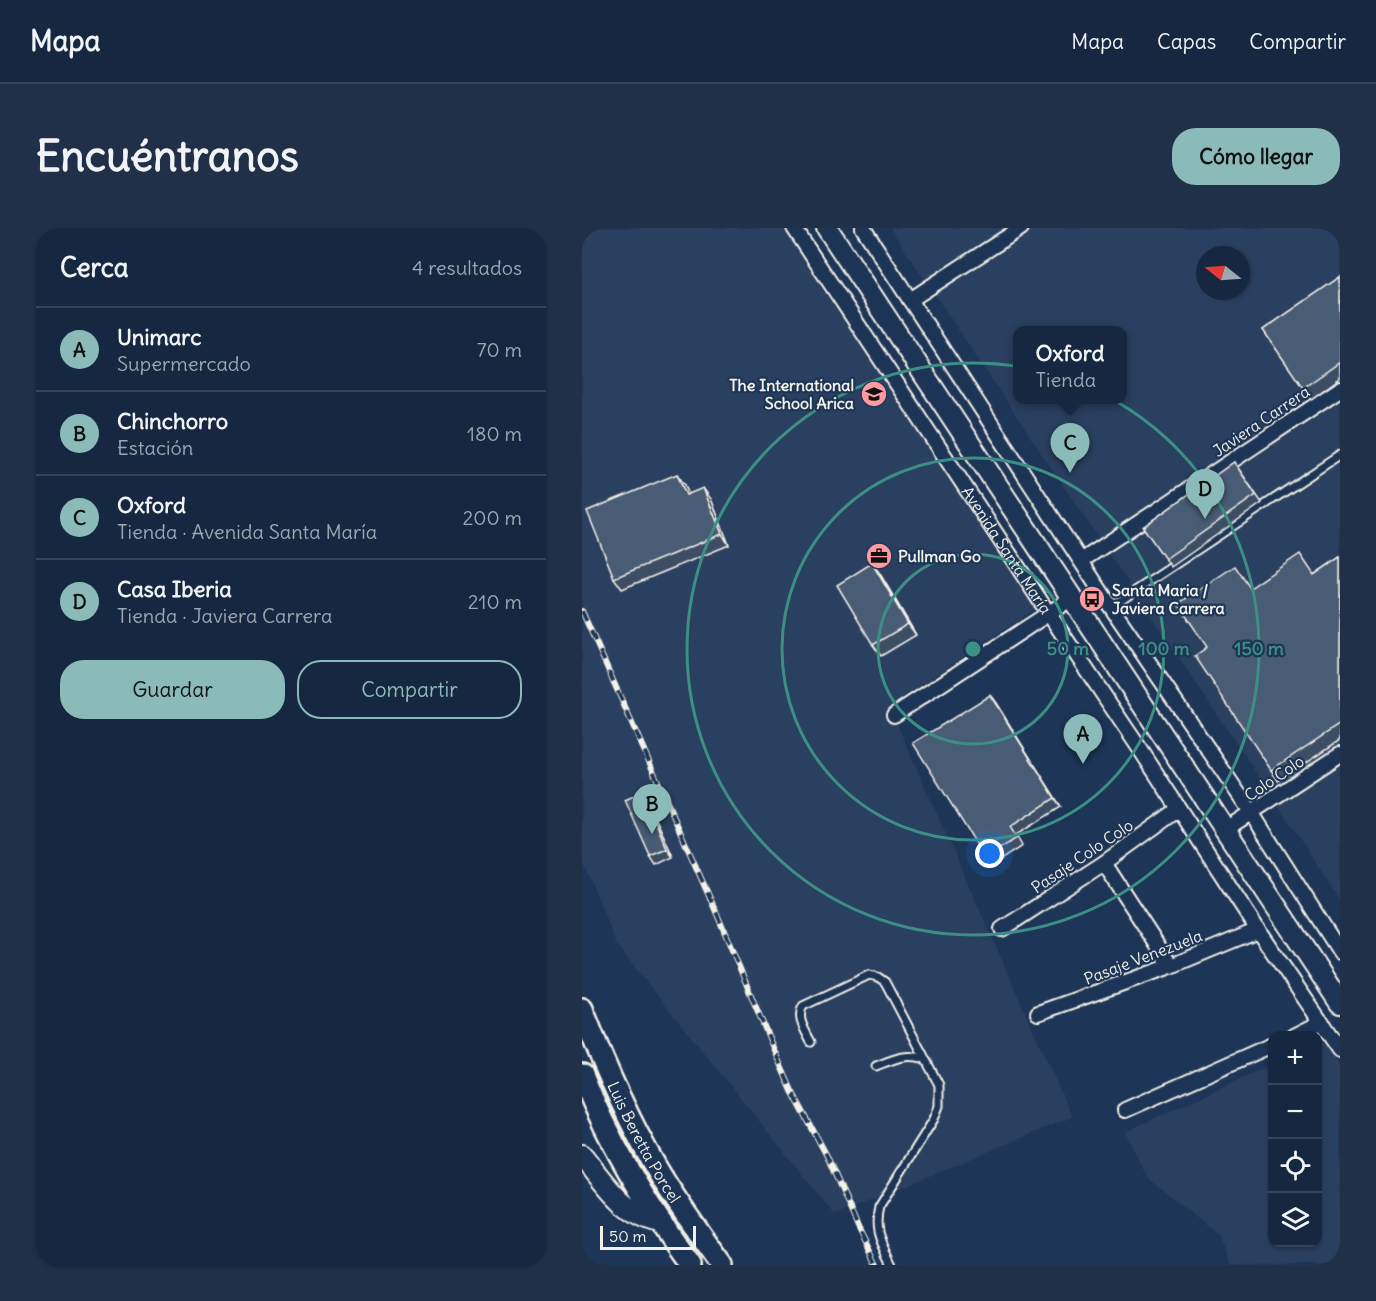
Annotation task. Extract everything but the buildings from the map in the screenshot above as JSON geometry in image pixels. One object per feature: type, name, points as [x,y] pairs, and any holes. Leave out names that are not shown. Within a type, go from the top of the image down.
[{"type":"main road","name":"Avenida Santa María","points":[[827,228],[1340,1003]]},
{"type":"main road","name":"Luis Beretta Porcel","points":[[582,1008],[617,1094],[644,1146],[668,1186],[722,1265]]},
{"type":"main road","name":"Luis Beretta Porcel","points":[[582,1076],[625,1164],[690,1265]]},
{"type":"main road","points":[[582,1155],[628,1208],[645,1218],[661,1223]]},
{"type":"street","name":"Avenida Santa María","points":[[794,228],[1258,930],[1340,1050]]},
{"type":"street","points":[[863,228],[1111,607],[1251,812],[1340,952]]},
{"type":"street","points":[[910,300],[1021,228]]},
{"type":"street","name":"Javiera Carrera","points":[[1081,561],[1340,389]]},
{"type":"street","points":[[894,715],[1072,598]]},
{"type":"street","name":"Colo Colo","points":[[1226,829],[1340,754]]},
{"type":"street","name":"Pasaje Colo Colo","points":[[1002,929],[1104,863],[1179,809]]},
{"type":"street","points":[[1104,863],[1170,966]]},
{"type":"street","name":"Pasaje Venezuela","points":[[1038,1013],[1170,966],[1258,930]]},
{"type":"street","points":[[1303,1031],[1322,1022]]},
{"type":"street","points":[[1125,1110],[1268,1047]]},
{"type":"lane","points":[[1111,607],[1340,455]]},
{"type":"lane","points":[[811,1042],[801,1022],[799,1012],[803,1006],[869,975],[878,977],[885,982],[939,1084],[939,1106],[933,1119],[879,1207],[877,1232],[892,1265]]},
{"type":"lane","points":[[876,1065],[913,1055],[925,1059]]},
{"type":"shaded area","points":[[582,228],[783,228],[1035,609],[889,706],[1072,1117],[835,1215],[616,944],[582,859]]},
{"type":"shaded area","points":[[890,228],[1340,228],[1340,901]]},
{"type":"shaded area","points":[[1322,1041],[1340,1067],[1340,1265],[1230,1265],[1219,1236],[1147,1177],[1125,1132],[1268,1066],[1268,1247],[1322,1247]]},
{"type":"railway","points":[[582,611],[717,914],[792,1091],[827,1156],[877,1265]]},
{"type":"place","name":"The International School Arica","points":[[874,394]]},
{"type":"place","name":"Oxford","points":[[1070,473]]},
{"type":"place","name":"Casa Iberia","points":[[1205,519]]},
{"type":"place","name":"Pullman Go","points":[[879,556]]},
{"type":"place","name":"Santa Maria / Javiera Carrera","points":[[1092,599]]},
{"type":"place","name":"Unimarc","points":[[1083,764]]},
{"type":"place","name":"Chinchorro","points":[[652,834]]}]
